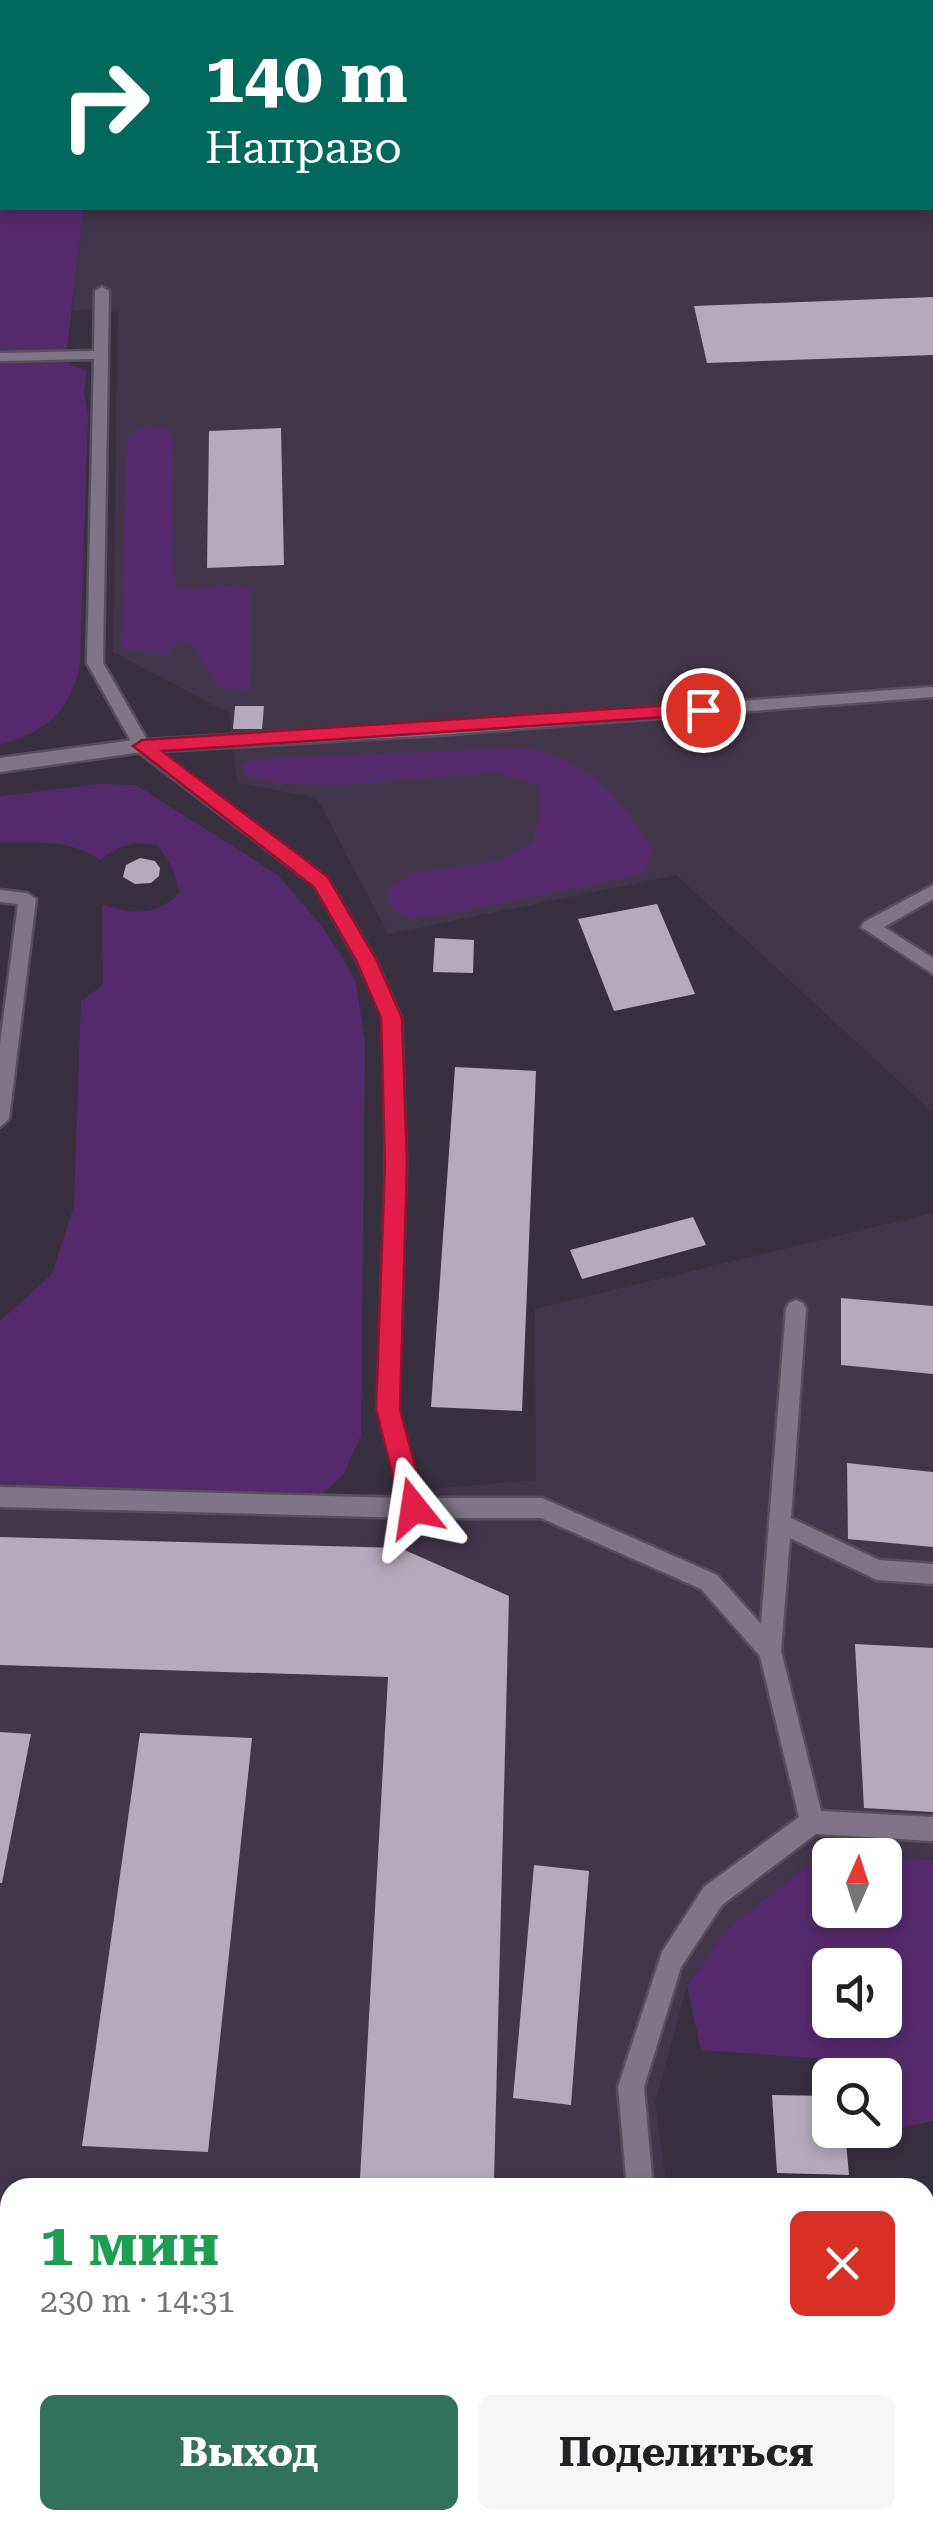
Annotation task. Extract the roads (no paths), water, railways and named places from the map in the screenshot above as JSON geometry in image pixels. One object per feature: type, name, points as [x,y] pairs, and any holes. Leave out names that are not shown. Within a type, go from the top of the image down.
[{"type":"street","points":[[0,765],[142,746]]},
{"type":"lane","points":[[102,291],[94,663],[142,746],[321,882],[366,959],[392,1018],[396,1163],[388,1409],[414,1508]]},
{"type":"lane","points":[[0,358],[99,355]]},
{"type":"lane","points":[[142,746],[457,728],[933,692]]},
{"type":"lane","points":[[933,891],[870,927],[933,967]]},
{"type":"lane","points":[[0,896],[27,899],[0,1119]]},
{"type":"lane","points":[[796,1308],[770,1651],[812,1822]]},
{"type":"lane","points":[[0,1497],[542,1508],[708,1582],[770,1651]]},
{"type":"lane","points":[[780,1523],[877,1570],[933,1574]]},
{"type":"lane","points":[[639,2178],[631,2087],[671,1961],[714,1896],[812,1822],[933,1830]]}]
